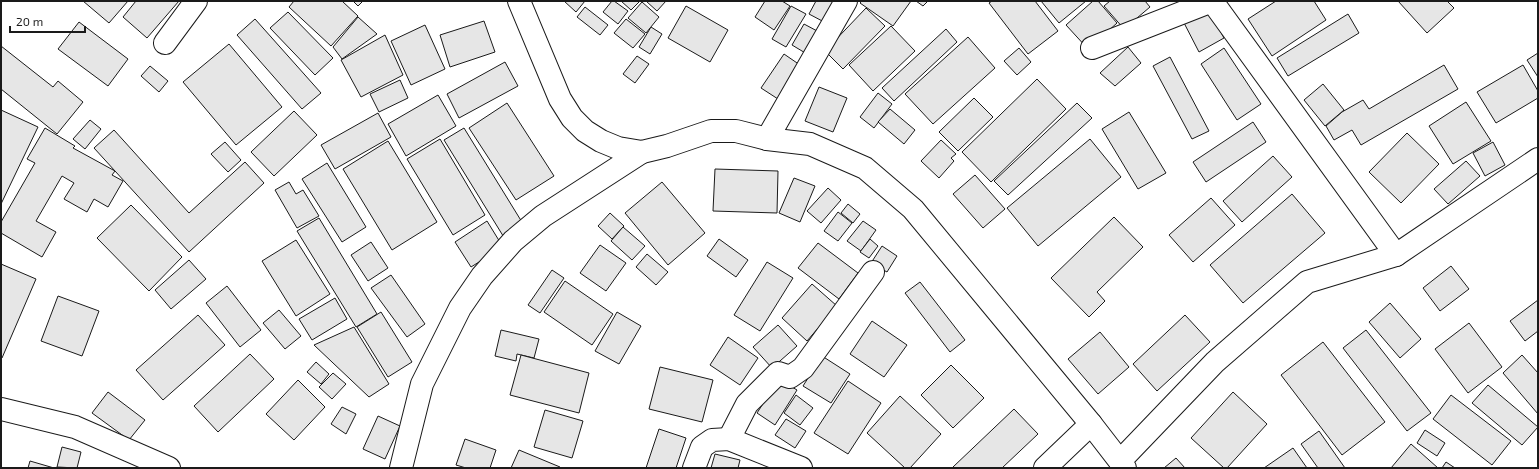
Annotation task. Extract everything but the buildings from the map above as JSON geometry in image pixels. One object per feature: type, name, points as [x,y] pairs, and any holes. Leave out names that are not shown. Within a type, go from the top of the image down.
[{"type":"street","points":[[165,43],[196,1]]},
{"type":"street","points":[[519,1],[560,99],[572,118],[585,132],[602,141],[618,148],[642,152]]},
{"type":"street","points":[[768,139],[846,1]]},
{"type":"street","points":[[1092,48],[1212,1],[1396,255]]},
{"type":"street","points":[[401,468],[422,384],[460,308],[482,276],[513,241],[543,216],[642,152],[667,146],[711,131],[736,131],[768,139],[810,144],[865,168],[913,209],[1123,464],[1215,362],[1307,282],[1396,255],[1538,159]]},
{"type":"street","points":[[729,439],[747,404],[778,373],[790,377],[803,368],[873,272]]},
{"type":"street","points":[[1,409],[75,427],[169,468]]},
{"type":"street","points":[[1045,468],[1091,424]]},
{"type":"street","points":[[694,468],[702,447],[712,440],[729,439],[801,468]]}]
